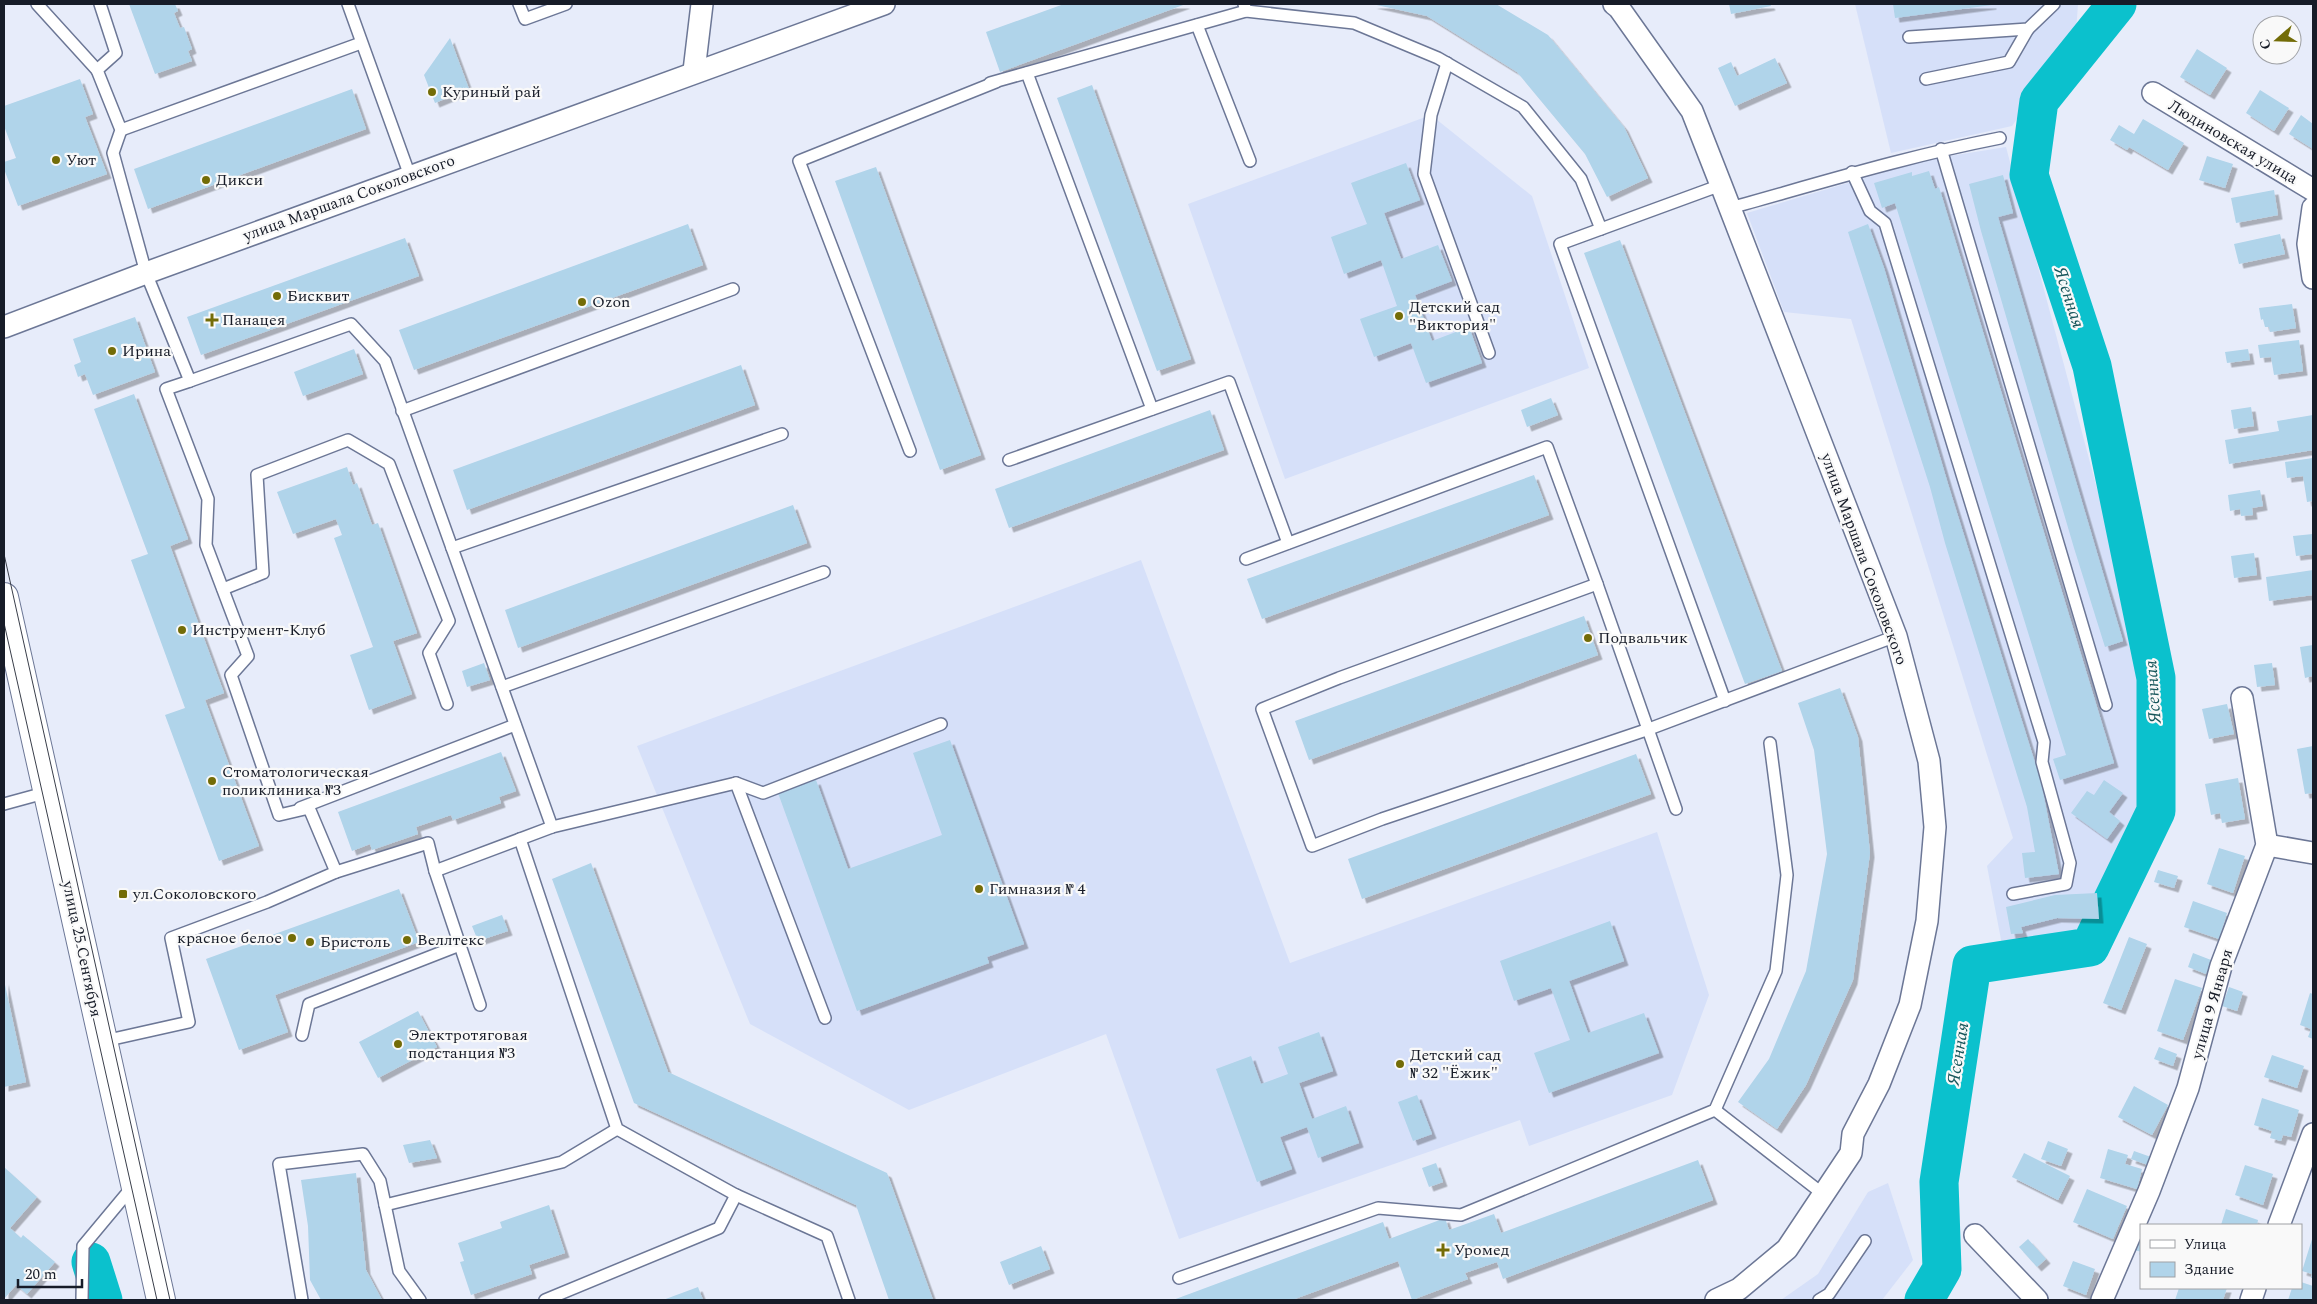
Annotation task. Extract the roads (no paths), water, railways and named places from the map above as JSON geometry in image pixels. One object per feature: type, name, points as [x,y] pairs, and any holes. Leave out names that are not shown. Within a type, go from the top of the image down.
[{"type":"main road","name":"улица 25 Сентября","points":[[4,597],[161,1300]]},
{"type":"street","points":[[694,71],[702,4]]},
{"type":"street","name":"улица Маршала Соколовского","points":[[4,327],[694,71],[884,4]]},
{"type":"street","name":"улица Маршала Соколовского","points":[[1614,4],[1619,8],[1692,111],[1896,636],[1929,761],[1934,827],[1927,921],[1910,1005],[1879,1084],[1853,1134],[1852,1153],[1787,1249],[1739,1289],[1716,1300]]},
{"type":"street","name":"Людиновская улица","points":[[2153,93],[2313,190]]},
{"type":"street","points":[[2313,208],[2308,244],[2313,278]]},
{"type":"street","points":[[2242,698],[2267,845],[2313,854]]},
{"type":"street","name":"улица 9 Января","points":[[2102,1300],[2150,1192],[2184,1097],[2221,966],[2267,845]]},
{"type":"street","points":[[2279,1224],[2313,1134]]},
{"type":"street","points":[[1975,1235],[2037,1300]]},
{"type":"lane","points":[[37,4],[97,70],[122,130],[113,153],[146,273],[190,381]]},
{"type":"lane","points":[[97,70],[116,53],[100,4]]},
{"type":"lane","points":[[348,4],[410,176]]},
{"type":"lane","points":[[519,4],[525,19],[566,4]]},
{"type":"lane","points":[[1926,79],[2009,62],[2028,28],[2054,4]]},
{"type":"lane","points":[[910,451],[799,161],[992,83],[1197,25],[1245,7],[1354,23],[1447,63],[1523,107],[1581,179],[1601,229]]},
{"type":"lane","points":[[1197,25],[1250,161]]},
{"type":"lane","points":[[1909,37],[2028,28]]},
{"type":"lane","points":[[122,130],[361,43]]},
{"type":"lane","points":[[1447,63],[1431,115],[1424,174],[1489,353]]},
{"type":"lane","points":[[1027,73],[1152,409]]},
{"type":"lane","points":[[1730,208],[1852,172],[1941,149],[2000,138]]},
{"type":"lane","points":[[1941,149],[2106,705]]},
{"type":"lane","points":[[1852,172],[1870,211],[1884,223],[2044,742],[2042,762],[2070,863],[2066,884],[2013,894]]},
{"type":"lane","points":[[1721,184],[1560,244],[1725,700]]},
{"type":"lane","points":[[402,411],[733,289]]},
{"type":"lane","points":[[336,872],[309,808],[279,815],[231,675],[248,656],[206,545],[208,498],[166,389],[351,324],[385,361],[552,827]]},
{"type":"lane","points":[[1009,460],[1229,382],[1288,543]]},
{"type":"lane","points":[[452,548],[782,434]]},
{"type":"lane","points":[[223,589],[263,573],[256,475],[348,440],[389,464],[449,620],[429,654],[447,704]]},
{"type":"lane","points":[[1246,559],[1547,447],[1676,809]]},
{"type":"lane","points":[[502,687],[824,572]]},
{"type":"lane","points":[[1597,584],[1339,678],[1262,709],[1312,846],[1382,819],[1649,729],[1896,636]]},
{"type":"lane","points":[[435,871],[552,827],[736,783],[763,793],[941,724]]},
{"type":"lane","points":[[287,813],[515,725]]},
{"type":"lane","points":[[1179,1278],[1378,1208],[1461,1215],[1715,1110],[1776,972],[1787,875],[1770,743]]},
{"type":"lane","points":[[736,783],[825,1018]]},
{"type":"lane","points":[[4,804],[48,792]]},
{"type":"lane","points":[[520,839],[617,1129],[736,1195],[827,1236],[849,1300]]},
{"type":"lane","points":[[102,1042],[188,1022],[171,938],[267,902],[336,872],[428,843],[435,871],[480,1005]]},
{"type":"lane","points":[[302,1035],[309,1004],[460,945]]},
{"type":"lane","points":[[1715,1110],[1823,1194]]},
{"type":"lane","points":[[385,1205],[562,1162],[617,1129]]},
{"type":"lane","points":[[302,1300],[279,1164],[363,1154],[380,1181],[399,1271],[420,1300]]},
{"type":"lane","points":[[82,1300],[83,1246],[134,1184]]},
{"type":"lane","points":[[545,1300],[719,1228],[736,1195]]},
{"type":"lane","points":[[1819,1300],[1829,1294],[1865,1241]]},
{"type":"waterway","name":"Ясенная","points":[[1924,1300],[1942,1269],[1939,1182],[1972,965],[2090,947],[2156,811],[2156,678],[2092,366],[2029,175],[2039,101],[2117,4]]},
{"type":"waterway","name":"Ясенная","points":[[91,1262],[103,1300]]},
{"type":"tram line","points":[[4,554],[170,1300]]},
{"type":"tram line","points":[[4,623],[157,1300]]},
{"type":"place","name":"Куриный рай","points":[[432,92]]},
{"type":"place","name":"Уют","points":[[56,160]]},
{"type":"place","name":"Дикси","points":[[206,180]]},
{"type":"place","name":"Бисквит","points":[[277,296]]},
{"type":"place","name":"Ozon","points":[[582,302]]},
{"type":"place","name":"Детский сад \"Виктория\"","points":[[1399,316]]},
{"type":"place","name":"Панацея","points":[[212,320]]},
{"type":"place","name":"Ирина","points":[[112,351]]},
{"type":"place","name":"Инструмент-Клуб","points":[[182,630]]},
{"type":"place","name":"Подвальчик","points":[[1588,638]]},
{"type":"place","name":"Стоматологическая поликлиника №3","points":[[212,781]]},
{"type":"place","name":"Гимназия № 4","points":[[979,889]]},
{"type":"place","name":"ул.Соколовского","points":[[123,894]]},
{"type":"place","name":"красное белое","points":[[292,938]]},
{"type":"place","name":"Веллтекс","points":[[407,940]]},
{"type":"place","name":"Бристоль","points":[[310,942]]},
{"type":"place","name":"Электротяговая подстанция №3","points":[[398,1044]]},
{"type":"place","name":"Детский сад № 32 \"Ёжик\"","points":[[1400,1064]]},
{"type":"place","name":"Уромед","points":[[1443,1250]]}]
